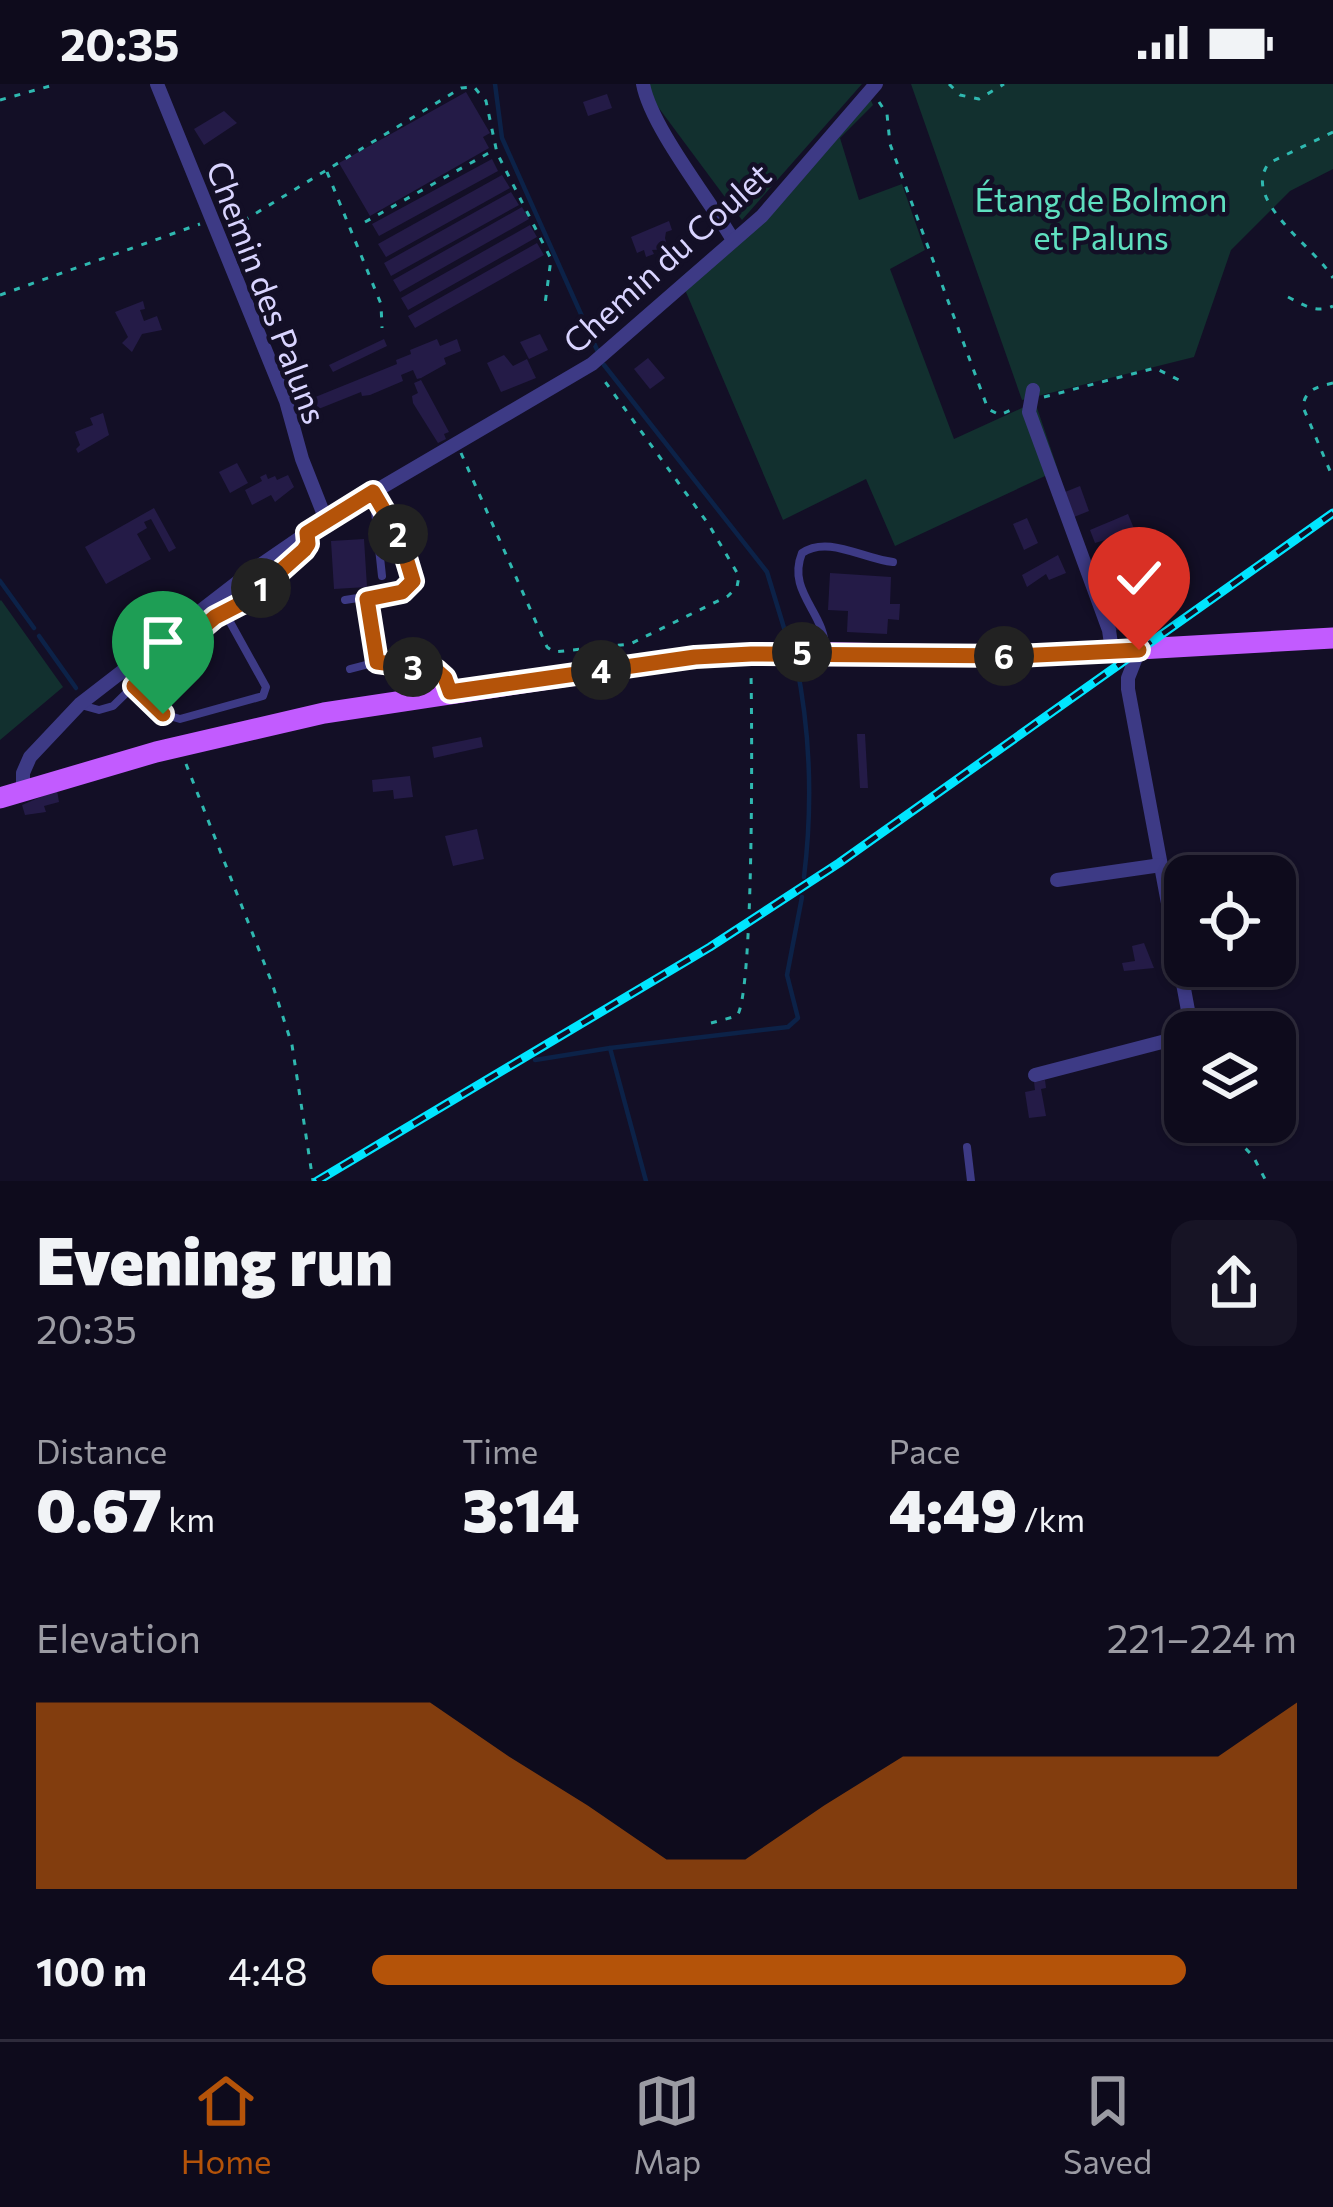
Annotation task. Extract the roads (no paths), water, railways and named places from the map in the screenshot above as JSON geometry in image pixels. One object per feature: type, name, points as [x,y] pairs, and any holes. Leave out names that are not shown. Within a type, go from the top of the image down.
[{"type":"main road","points":[[0,799],[179,746],[324,713],[695,657],[825,652],[995,657],[1333,638]]},
{"type":"street","name":"Chemin des Paluns","points":[[158,84],[286,400],[326,520]]},
{"type":"street","points":[[643,84],[678,154],[733,240]]},
{"type":"street","name":"Chemin du Coulet","points":[[23,790],[30,757],[80,704],[307,533],[592,364],[762,216],[873,88]]},
{"type":"street","points":[[1031,396],[1029,412],[1109,630],[1112,651]]},
{"type":"street","points":[[1139,650],[1127,678],[1128,689],[1188,1011]]},
{"type":"street","points":[[1058,880],[1161,865]]},
{"type":"street","points":[[1035,1075],[1164,1040]]},
{"type":"lane","points":[[373,492],[382,575]]},
{"type":"lane","points":[[346,600],[402,592],[413,581],[400,538],[373,492]]},
{"type":"lane","points":[[80,704],[106,709],[215,617],[248,600],[304,550],[307,533]]},
{"type":"lane","points":[[825,652],[825,631],[796,575],[802,553],[826,544],[859,557],[893,562]]},
{"type":"lane","points":[[367,599],[377,662]]},
{"type":"lane","points":[[134,686],[169,718],[180,719],[263,696],[266,687],[225,613]]},
{"type":"lane","points":[[350,669],[377,662],[436,670],[450,692]]},
{"type":"lane","points":[[967,1148],[971,1181]]},
{"type":"waterway","points":[[495,84],[502,138],[598,352]]},
{"type":"waterway","points":[[604,365],[767,572],[788,641]]},
{"type":"waterway","points":[[0,581],[34,628]]},
{"type":"waterway","points":[[39,636],[76,688]]},
{"type":"waterway","points":[[796,662],[809,769],[804,877]]},
{"type":"waterway","points":[[646,1181],[610,1048],[788,1027],[798,1018],[787,975],[802,897]]},
{"type":"waterway","points":[[535,1060],[610,1048]]},
{"type":"railway","points":[[317,1181],[710,947],[839,863],[1333,513]]},
{"type":"park label","name":"Étang de Bolmon et Paluns","points":[[1101,217]]}]
